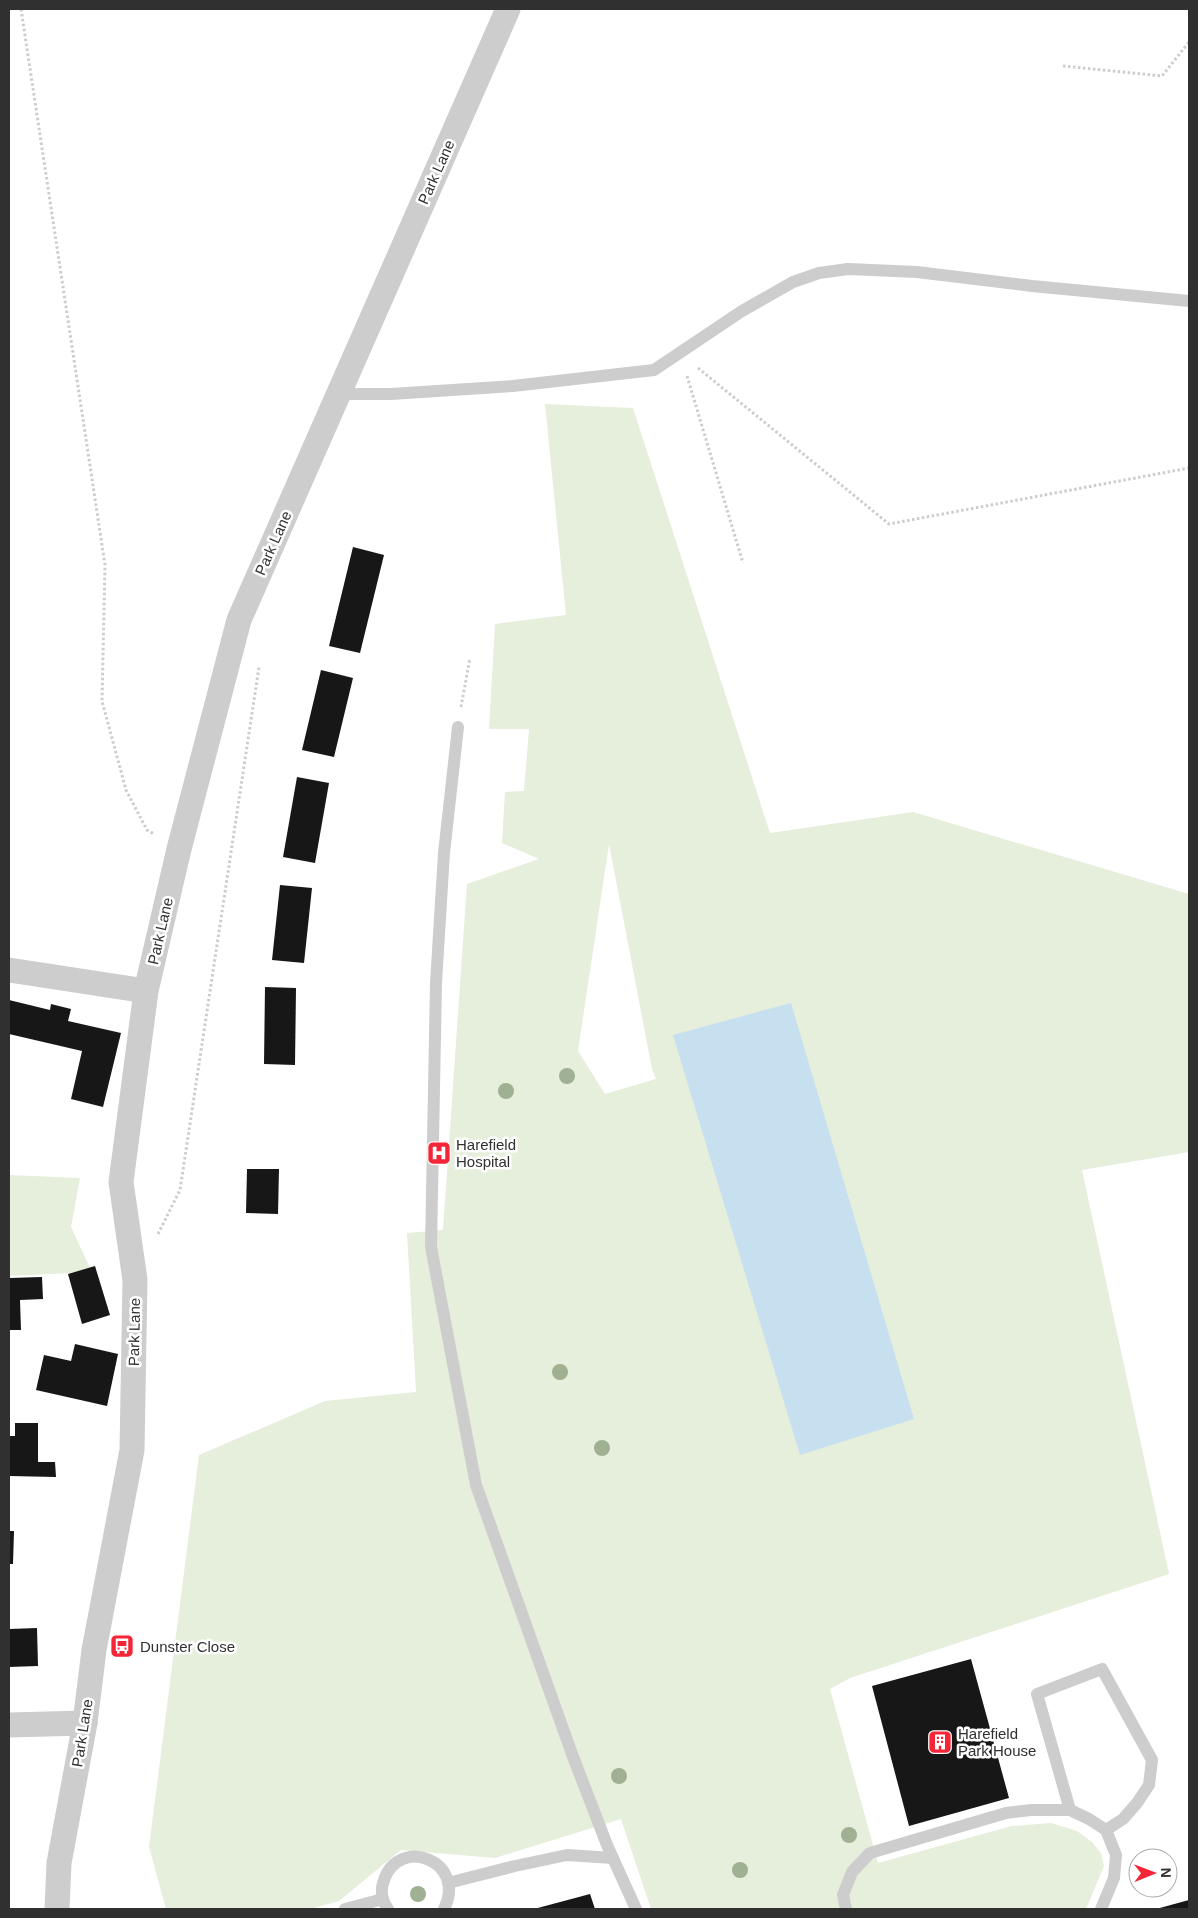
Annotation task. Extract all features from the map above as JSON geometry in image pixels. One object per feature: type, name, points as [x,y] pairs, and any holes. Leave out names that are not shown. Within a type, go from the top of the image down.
[{"type":"street","name":"Park Lane","points":[[57,1909],[59,1863],[85,1723],[94,1650],[132,1450],[135,1280],[121,1182],[146,991],[179,849],[239,620],[508,9]]},
{"type":"street","points":[[9,970],[146,991]]},
{"type":"street","points":[[9,1725],[85,1723]]},
{"type":"lane","points":[[338,394],[391,394],[513,386],[654,370],[742,311],[793,282],[819,273],[848,270],[917,272],[1032,286],[1189,300]]},
{"type":"lane","points":[[458,727],[444,853],[436,983],[431,1247],[476,1485],[572,1754],[613,1858],[636,1909]]},
{"type":"lane","points":[[1070,1810],[1037,1694],[1102,1670],[1152,1760],[1149,1785],[1124,1818],[1106,1830]]},
{"type":"lane","points":[[846,1909],[844,1896],[852,1872],[870,1852],[1006,1813],[1031,1810],[1070,1810],[1106,1830],[1116,1855],[1114,1878],[1101,1909]]},
{"type":"lane","points":[[448,1883],[567,1855],[613,1858]]},
{"type":"lane","points":[[345,1909],[386,1904],[382,1884],[386,1874],[393,1865],[402,1859],[413,1856],[424,1857],[442,1869],[450,1890],[444,1909]]},
{"type":"path","points":[[20,9],[105,565],[102,701],[126,790],[134,806],[147,830],[179,849]]},
{"type":"path","points":[[1064,66],[1162,76],[1189,42]]},
{"type":"path","points":[[680,353],[889,524],[1189,468]]},
{"type":"path","points":[[680,353],[743,563]]},
{"type":"path","points":[[458,727],[470,658]]},
{"type":"path","points":[[155,1239],[180,1190],[259,663]]},
{"type":"green space","points":[[545,404],[633,408],[770,833],[913,812],[1189,894],[1189,1152],[1082,1170],[1169,1574],[850,1678],[830,1689],[878,1863],[1012,1826],[1051,1823],[1077,1831],[1092,1842],[1101,1853],[1104,1866],[1086,1909],[651,1909],[621,1819],[495,1858],[401,1850],[339,1901],[310,1909],[166,1909],[149,1847],[199,1455],[325,1401],[416,1392],[407,1233],[443,1230],[467,884],[539,859],[502,843],[505,792],[524,791],[529,729],[489,729],[495,624],[566,615]],"holes":[[[609,844],[652,1069],[656,1079],[605,1094],[578,1051]]]},
{"type":"green space","points":[[9,1175],[80,1178],[71,1227],[90,1268],[70,1273],[9,1276]]},
{"type":"water","points":[[791,1003],[914,1419],[800,1455],[673,1035]]},
{"type":"building","points":[[353,547],[384,555],[360,653],[329,646]]},
{"type":"building","points":[[321,670],[353,678],[334,757],[302,750]]},
{"type":"building","points":[[297,777],[329,783],[315,863],[283,857]]},
{"type":"building","points":[[280,885],[312,888],[304,963],[272,960]]},
{"type":"building","points":[[265,987],[296,988],[295,1065],[264,1064]]},
{"type":"building","points":[[9,1000],[50,1010],[51,1004],[71,1009],[68,1021],[121,1033],[103,1107],[71,1099],[82,1051],[9,1034]]},
{"type":"building","points":[[247,1169],[279,1169],[278,1214],[246,1213]]},
{"type":"building","points":[[95,1266],[110,1315],[82,1324],[68,1274]]},
{"type":"building","points":[[42,1277],[43,1299],[20,1300],[21,1330],[9,1330],[9,1278]]},
{"type":"building","points":[[75,1344],[118,1354],[107,1406],[36,1390],[44,1355],[71,1361]]},
{"type":"building","points":[[15,1423],[38,1423],[38,1462],[55,1462],[56,1477],[9,1476],[9,1436],[15,1436]]},
{"type":"building","points":[[9,1531],[14,1531],[13,1564],[9,1564]]},
{"type":"building","points":[[37,1628],[38,1666],[9,1667],[9,1629]]},
{"type":"building","name":"Harefield Park House","points":[[971,1659],[1009,1798],[909,1826],[872,1686]]},
{"type":"building","points":[[590,1894],[595,1909],[534,1909]]},
{"type":"building","points":[[1189,1900],[1189,1909],[1156,1909]]},
{"type":"place","name":"Harefield Hospital","points":[[439,1153]]},
{"type":"place","name":"Dunster Close","points":[[122,1646]]},
{"type":"place","name":"Harefield Park House","points":[[940,1742]]}]
